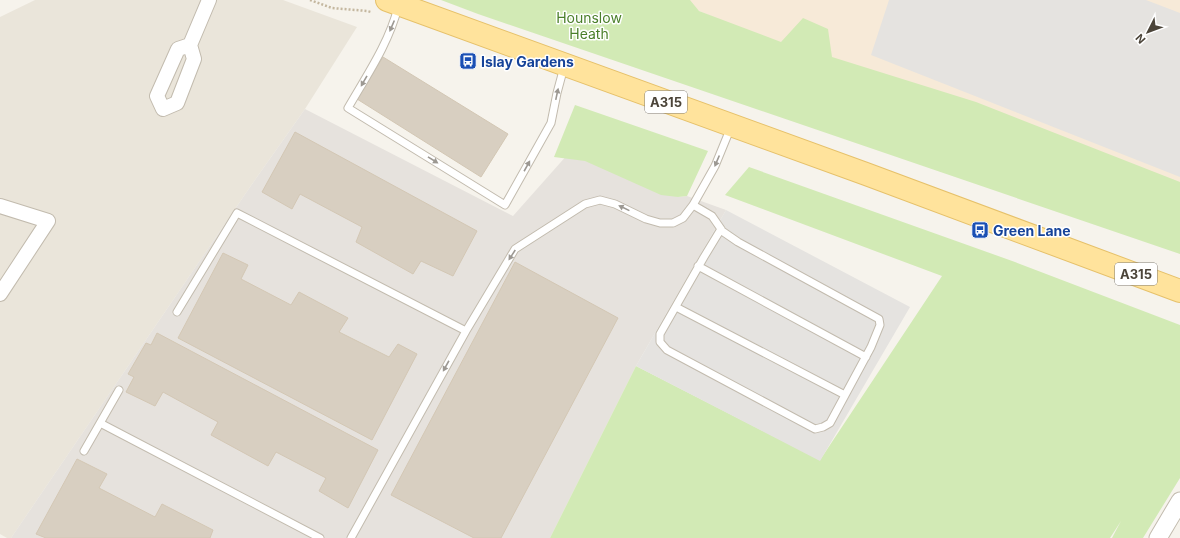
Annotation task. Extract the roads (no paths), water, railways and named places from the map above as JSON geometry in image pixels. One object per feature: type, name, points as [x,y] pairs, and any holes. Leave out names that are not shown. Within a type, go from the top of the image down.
[{"type":"main road","name":"A315","points":[[393,2],[732,125],[1180,291]]},
{"type":"street","points":[[190,45],[209,0]]},
{"type":"street","points":[[0,206],[48,221],[0,294]]},
{"type":"street","points":[[1158,538],[1180,501]]},
{"type":"lane","points":[[393,2],[395,22],[383,47],[348,108],[505,205],[551,123],[564,65]]},
{"type":"lane","points":[[351,538],[466,331],[515,249],[585,204],[600,200],[615,204],[646,219],[660,223],[673,223],[683,218],[694,205],[715,166],[732,125]]},
{"type":"lane","points":[[694,205],[712,216],[721,229],[738,242],[879,319],[880,325],[866,357],[830,423],[823,427],[815,428],[667,350],[660,342],[660,334],[698,266],[721,229]]},
{"type":"lane","points":[[177,312],[238,213],[466,331]]},
{"type":"lane","points":[[698,266],[866,357]]},
{"type":"lane","points":[[676,306],[845,395]]},
{"type":"lane","points":[[84,451],[119,390]]},
{"type":"lane","points":[[100,423],[320,538]]},
{"type":"place","name":"Islay Gardens","points":[[468,61]]},
{"type":"place","name":"Green Lane","points":[[980,230]]},
{"type":"park label","name":"Hounslow Heath","points":[[589,26]]}]
